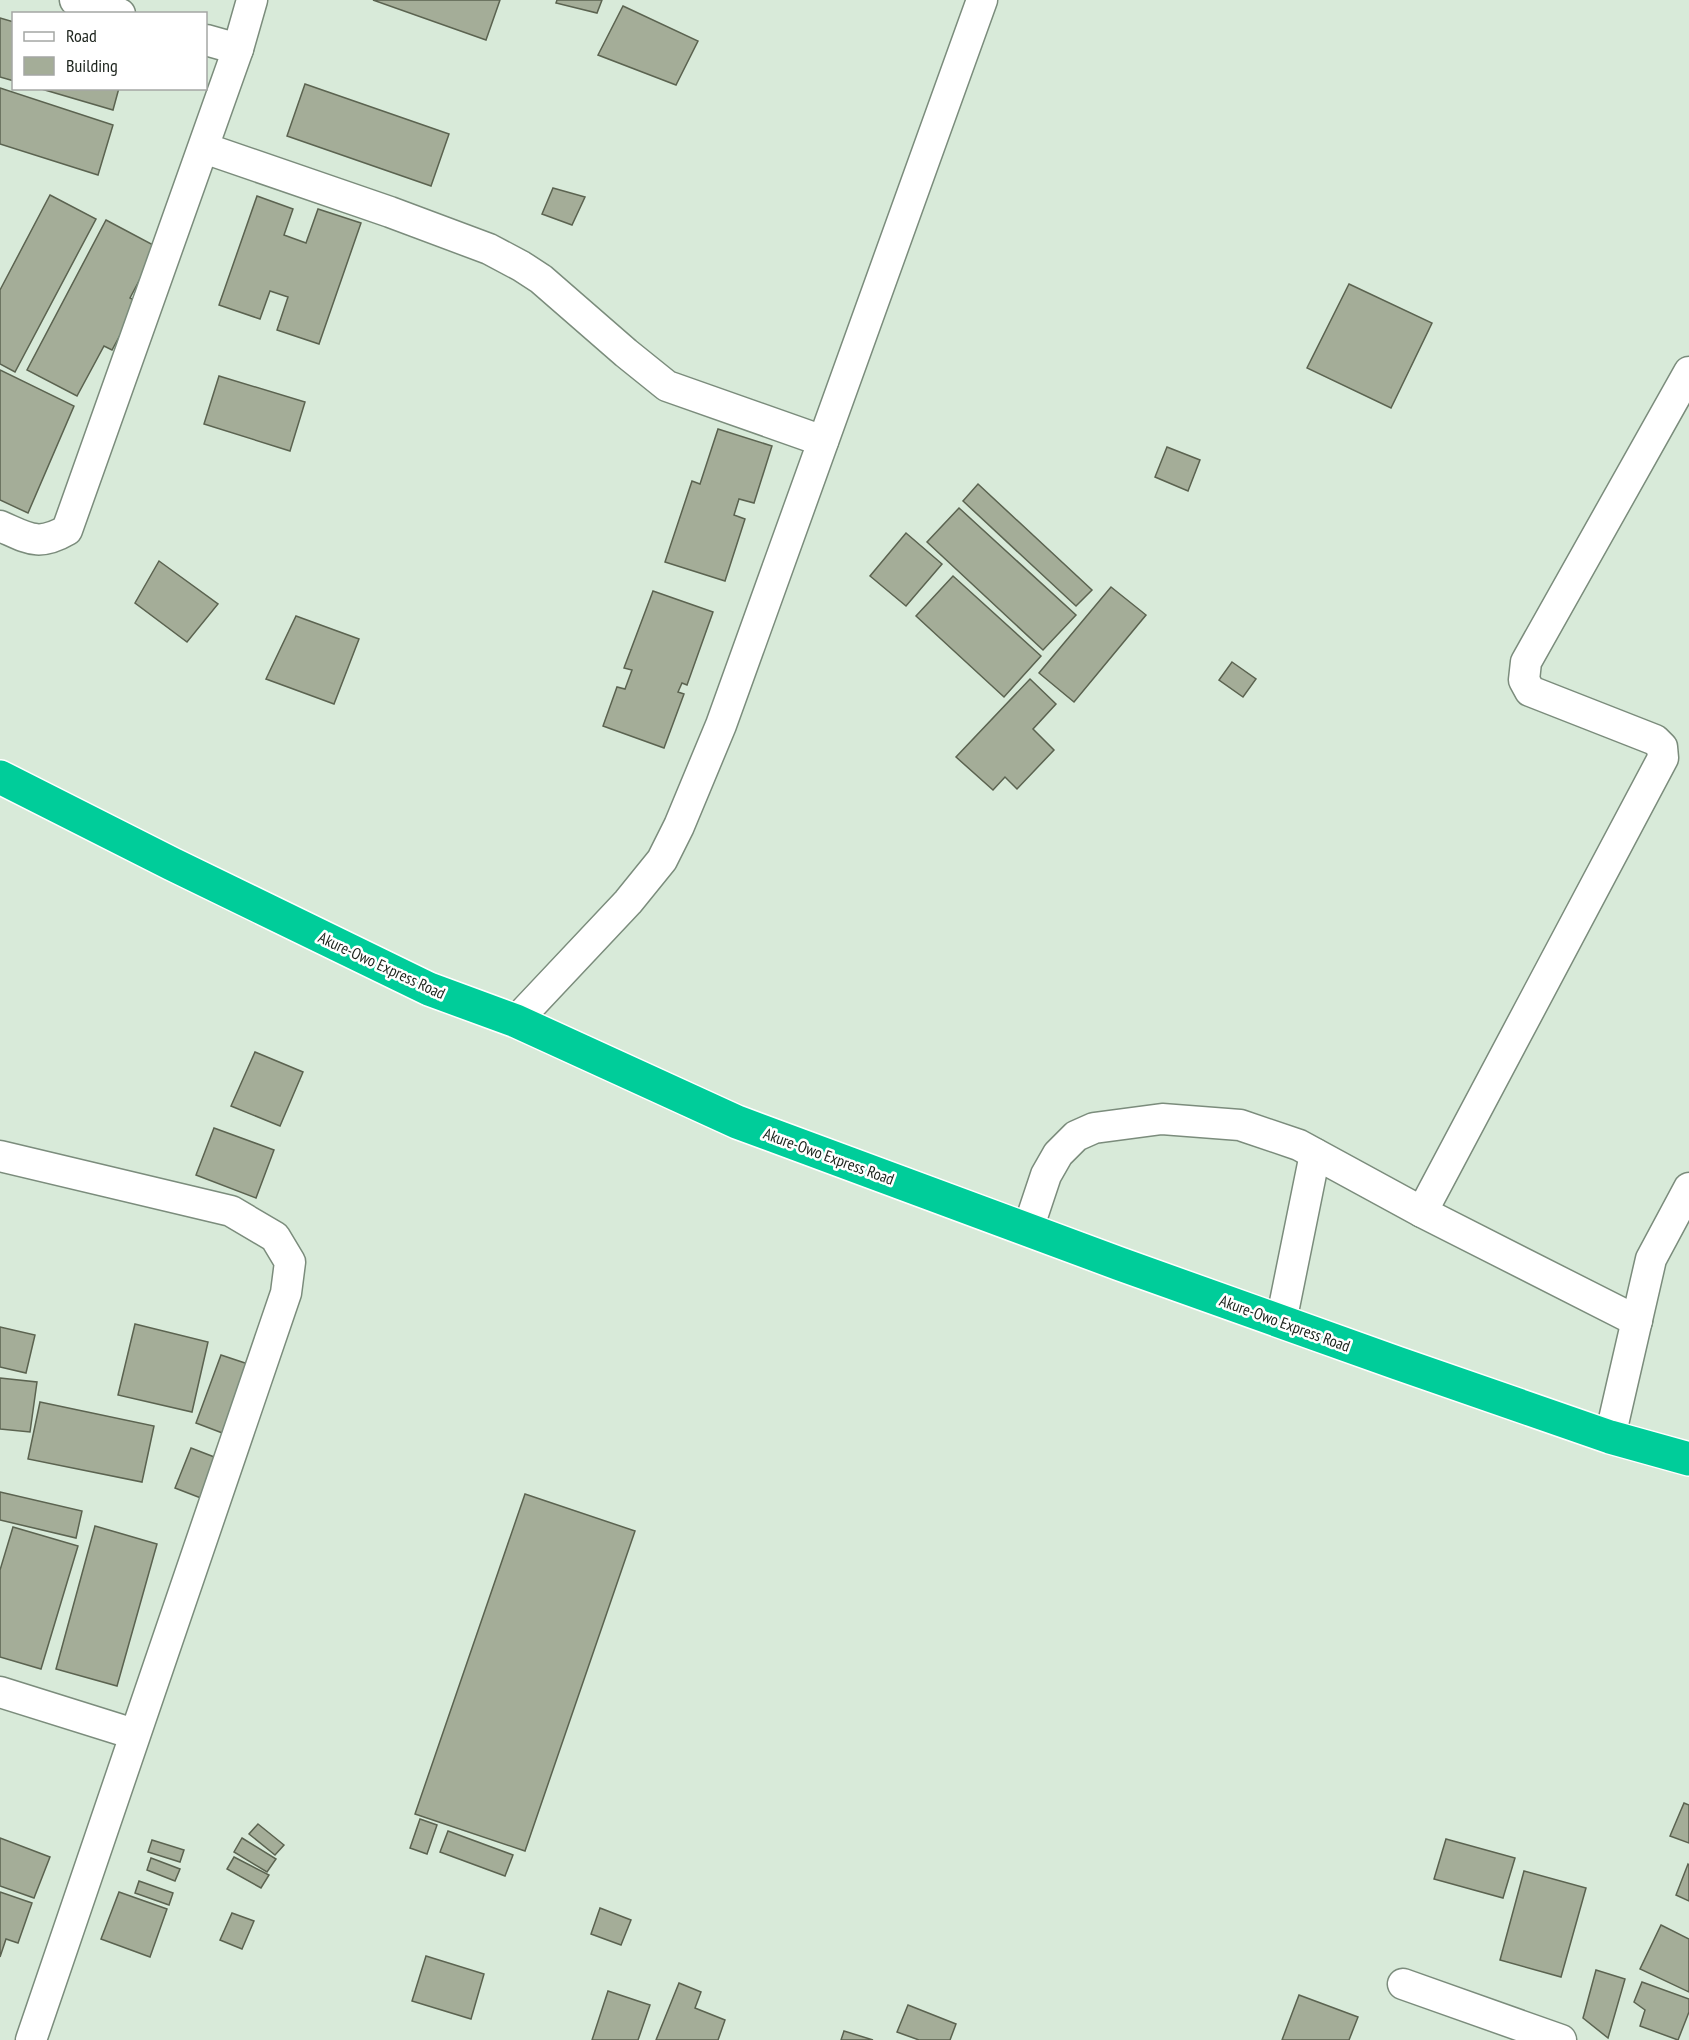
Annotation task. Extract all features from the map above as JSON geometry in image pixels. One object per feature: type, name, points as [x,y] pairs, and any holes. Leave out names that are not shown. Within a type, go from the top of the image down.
[{"type":"highway","name":"Akure-Owo Express Road","points":[[0,777],[172,864],[429,988],[516,1021],[737,1122],[1281,1322],[1610,1437],[1689,1459]]},
{"type":"street","points":[[75,0],[114,12]]},
{"type":"street","points":[[0,526],[37,541],[56,537],[67,530],[204,148],[252,0]]},
{"type":"street","points":[[516,1021],[628,902],[662,860],[678,826],[721,725],[982,0]]},
{"type":"street","points":[[207,40],[238,49]]},
{"type":"street","points":[[204,148],[390,212],[489,249],[541,279],[667,386],[823,441]]},
{"type":"street","points":[[1422,1212],[1663,758],[1662,747],[1655,740],[1530,691],[1524,680],[1526,662],[1689,372]]},
{"type":"street","points":[[1028,1229],[1046,1175],[1058,1154],[1076,1136],[1095,1128],[1162,1119],[1240,1125],[1299,1145],[1422,1212],[1637,1321]]},
{"type":"street","points":[[1281,1322],[1315,1154]]},
{"type":"street","points":[[0,1156],[231,1211],[275,1237],[290,1262],[286,1293],[31,2040]]},
{"type":"street","points":[[1610,1437],[1651,1259],[1689,1188]]},
{"type":"street","points":[[0,1692],[134,1734]]},
{"type":"street","points":[[1403,1984],[1561,2040]]},
{"type":"building","points":[[373,0],[500,0],[486,40]]},
{"type":"building","points":[[557,0],[602,0],[597,13],[556,3]]},
{"type":"building","points":[[623,6],[698,41],[676,85],[598,55]]},
{"type":"building","points":[[0,18],[12,21],[12,80],[0,77]]},
{"type":"building","points":[[305,84],[449,134],[431,186],[287,136]]},
{"type":"building","points":[[0,88],[113,125],[98,175],[0,144]]},
{"type":"building","points":[[45,90],[118,90],[113,110]]},
{"type":"building","points":[[553,188],[585,197],[572,225],[542,214]]},
{"type":"building","points":[[50,195],[96,219],[15,372],[0,364],[0,290]]},
{"type":"building","points":[[257,196],[293,209],[284,235],[306,243],[318,209],[361,223],[319,344],[277,330],[288,297],[270,291],[260,319],[219,305]]},
{"type":"building","points":[[106,220],[157,247],[130,298],[138,302],[112,350],[104,346],[77,396],[27,370]]},
{"type":"building","points":[[1349,284],[1432,323],[1391,408],[1307,368]]},
{"type":"building","points":[[0,370],[74,406],[28,513],[0,500]]},
{"type":"building","points":[[219,376],[305,402],[290,451],[204,424]]},
{"type":"building","points":[[718,429],[772,446],[754,503],[739,499],[734,515],[745,519],[725,581],[665,562],[692,481],[700,484]]},
{"type":"building","points":[[1167,447],[1200,460],[1188,491],[1155,477]]},
{"type":"building","points":[[978,484],[1092,590],[1076,606],[963,501]]},
{"type":"building","points":[[959,508],[1076,615],[1043,650],[927,542]]},
{"type":"building","points":[[906,533],[942,564],[906,606],[870,576]]},
{"type":"building","points":[[159,561],[218,604],[187,642],[135,603]]},
{"type":"building","points":[[953,576],[1041,656],[1004,697],[916,616]]},
{"type":"building","points":[[1111,587],[1146,615],[1074,702],[1039,673]]},
{"type":"building","points":[[653,591],[713,612],[687,685],[682,683],[678,692],[684,694],[664,748],[603,726],[617,687],[625,689],[632,670],[624,668]]},
{"type":"building","points":[[296,616],[359,639],[334,704],[266,679]]},
{"type":"building","points":[[1232,662],[1256,679],[1243,697],[1219,680]]},
{"type":"building","points":[[1030,679],[1056,704],[1033,729],[1054,750],[1017,789],[1005,777],[993,790],[956,757]]},
{"type":"building","points":[[255,1052],[303,1072],[280,1126],[231,1106]]},
{"type":"building","points":[[214,1128],[274,1150],[256,1198],[196,1175]]},
{"type":"building","points":[[135,1324],[208,1342],[192,1412],[118,1395]]},
{"type":"building","points":[[0,1327],[35,1335],[26,1373],[0,1367]]},
{"type":"building","points":[[221,1355],[251,1365],[225,1434],[196,1423]]},
{"type":"building","points":[[0,1378],[37,1382],[30,1432],[0,1429]]},
{"type":"building","points":[[40,1402],[154,1426],[142,1482],[28,1459]]},
{"type":"building","points":[[191,1448],[222,1460],[206,1500],[175,1488]]},
{"type":"building","points":[[0,1492],[82,1511],[76,1538],[0,1520]]},
{"type":"building","points":[[525,1494],[635,1531],[525,1851],[415,1814]]},
{"type":"building","points":[[95,1526],[157,1544],[117,1686],[56,1669]]},
{"type":"building","points":[[13,1527],[78,1546],[41,1669],[0,1657],[0,1570]]},
{"type":"building","points":[[1684,1803],[1689,1805],[1689,1843],[1670,1836]]},
{"type":"building","points":[[420,1819],[437,1825],[427,1854],[410,1848]]},
{"type":"building","points":[[258,1824],[284,1845],[275,1855],[249,1834]]},
{"type":"building","points":[[448,1831],[513,1855],[505,1876],[440,1852]]},
{"type":"building","points":[[0,1838],[50,1857],[34,1898],[0,1886]]},
{"type":"building","points":[[242,1838],[276,1859],[267,1872],[234,1852]]},
{"type":"building","points":[[1446,1839],[1515,1858],[1503,1898],[1434,1879]]},
{"type":"building","points":[[152,1840],[184,1850],[180,1862],[148,1852]]},
{"type":"building","points":[[234,1857],[269,1875],[261,1888],[227,1869]]},
{"type":"building","points":[[151,1858],[180,1869],[175,1881],[147,1870]]},
{"type":"building","points":[[1689,1865],[1689,1901],[1676,1895]]},
{"type":"building","points":[[1524,1871],[1586,1888],[1561,1977],[1500,1960]]},
{"type":"building","points":[[139,1881],[173,1893],[169,1905],[135,1893]]},
{"type":"building","points":[[0,1892],[32,1903],[18,1943],[6,1939],[0,1957]]},
{"type":"building","points":[[119,1892],[167,1909],[150,1957],[101,1939]]},
{"type":"building","points":[[600,1908],[631,1920],[621,1945],[591,1934]]},
{"type":"building","points":[[232,1913],[254,1921],[242,1949],[220,1940]]},
{"type":"building","points":[[1661,1925],[1689,1939],[1689,1992],[1640,1969]]},
{"type":"building","points":[[426,1956],[484,1974],[471,2019],[412,2001]]},
{"type":"building","points":[[1596,1970],[1625,1979],[1608,2038],[1583,2018]]},
{"type":"building","points":[[1642,1982],[1689,1999],[1689,2012],[1678,2040],[1640,2026],[1645,2010],[1634,2002]]},
{"type":"building","points":[[679,1983],[701,1992],[695,2008],[725,2020],[718,2040],[656,2040]]},
{"type":"building","points":[[608,1991],[650,2005],[638,2040],[592,2040]]},
{"type":"building","points":[[1299,1995],[1358,2017],[1349,2040],[1282,2040]]},
{"type":"building","points":[[908,2005],[956,2024],[950,2040],[919,2040],[897,2032]]},
{"type":"building","points":[[844,2031],[873,2040],[841,2040]]}]
